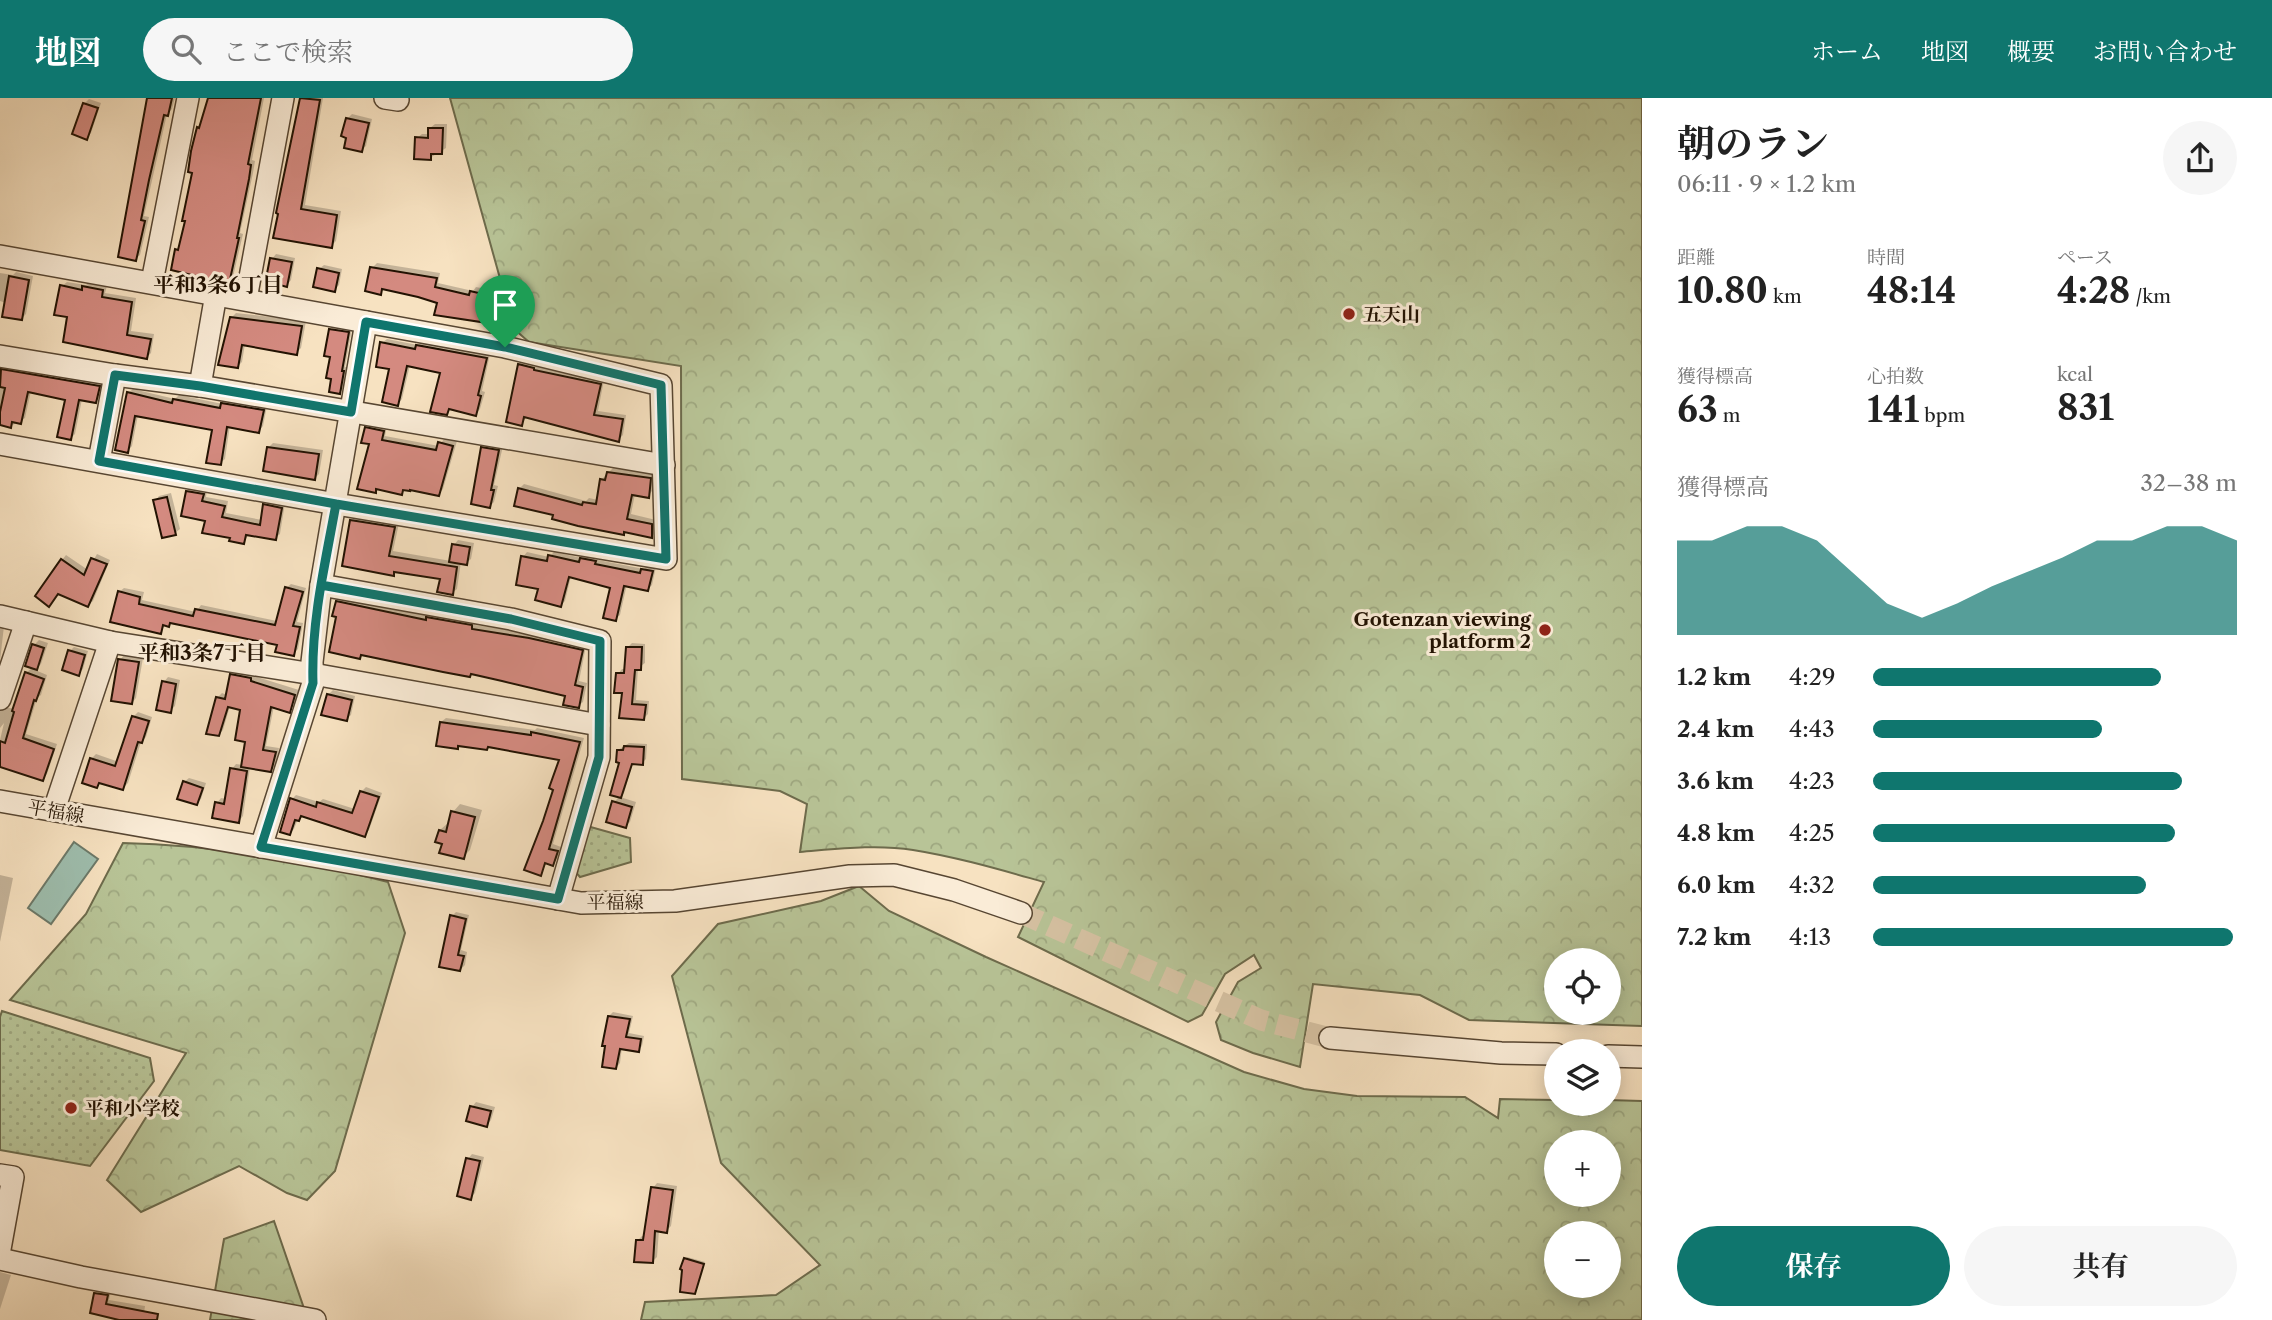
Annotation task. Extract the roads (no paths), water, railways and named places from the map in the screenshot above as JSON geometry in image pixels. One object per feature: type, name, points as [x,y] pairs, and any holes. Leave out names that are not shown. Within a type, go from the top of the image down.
[{"type":"street","points":[[152,282],[188,98]]},
{"type":"street","points":[[246,299],[284,98]]},
{"type":"street","points":[[0,256],[505,347],[661,385],[666,559],[0,444]]},
{"type":"street","points":[[200,386],[216,294]]},
{"type":"street","points":[[261,847],[313,683],[321,585],[366,322]]},
{"type":"street","points":[[0,356],[200,386],[664,465]]},
{"type":"street","points":[[99,461],[115,375]]},
{"type":"street","points":[[321,585],[511,619],[600,641],[599,757],[558,899]]},
{"type":"street","points":[[0,616],[110,642],[313,674],[599,725]]},
{"type":"street","points":[[0,699],[26,622]]},
{"type":"street","points":[[54,810],[110,642]]},
{"type":"street","name":"平福線","points":[[0,801],[581,903],[675,901],[850,876],[894,875],[954,890],[1021,914]]},
{"type":"street","points":[[1330,1038],[1501,1053],[1544,1054]]},
{"type":"street","points":[[1621,1056],[1642,1057]]},
{"type":"street","points":[[0,1175],[13,1177],[0,1249]]},
{"type":"street","points":[[0,1259],[81,1277],[315,1320]]},
{"type":"tunnel","points":[[1021,913],[1261,1020],[1330,1038]]},
{"type":"place","name":"五天山","points":[[1349,314]]},
{"type":"place","name":"Gotenzan viewing platform 2","points":[[1545,630]]},
{"type":"place","name":"平和小学校","points":[[71,1108]]},
{"type":"district","name":"平和3条6丁目","points":[[218,285]]},
{"type":"district","name":"平和3条7丁目","points":[[202,653]]}]
